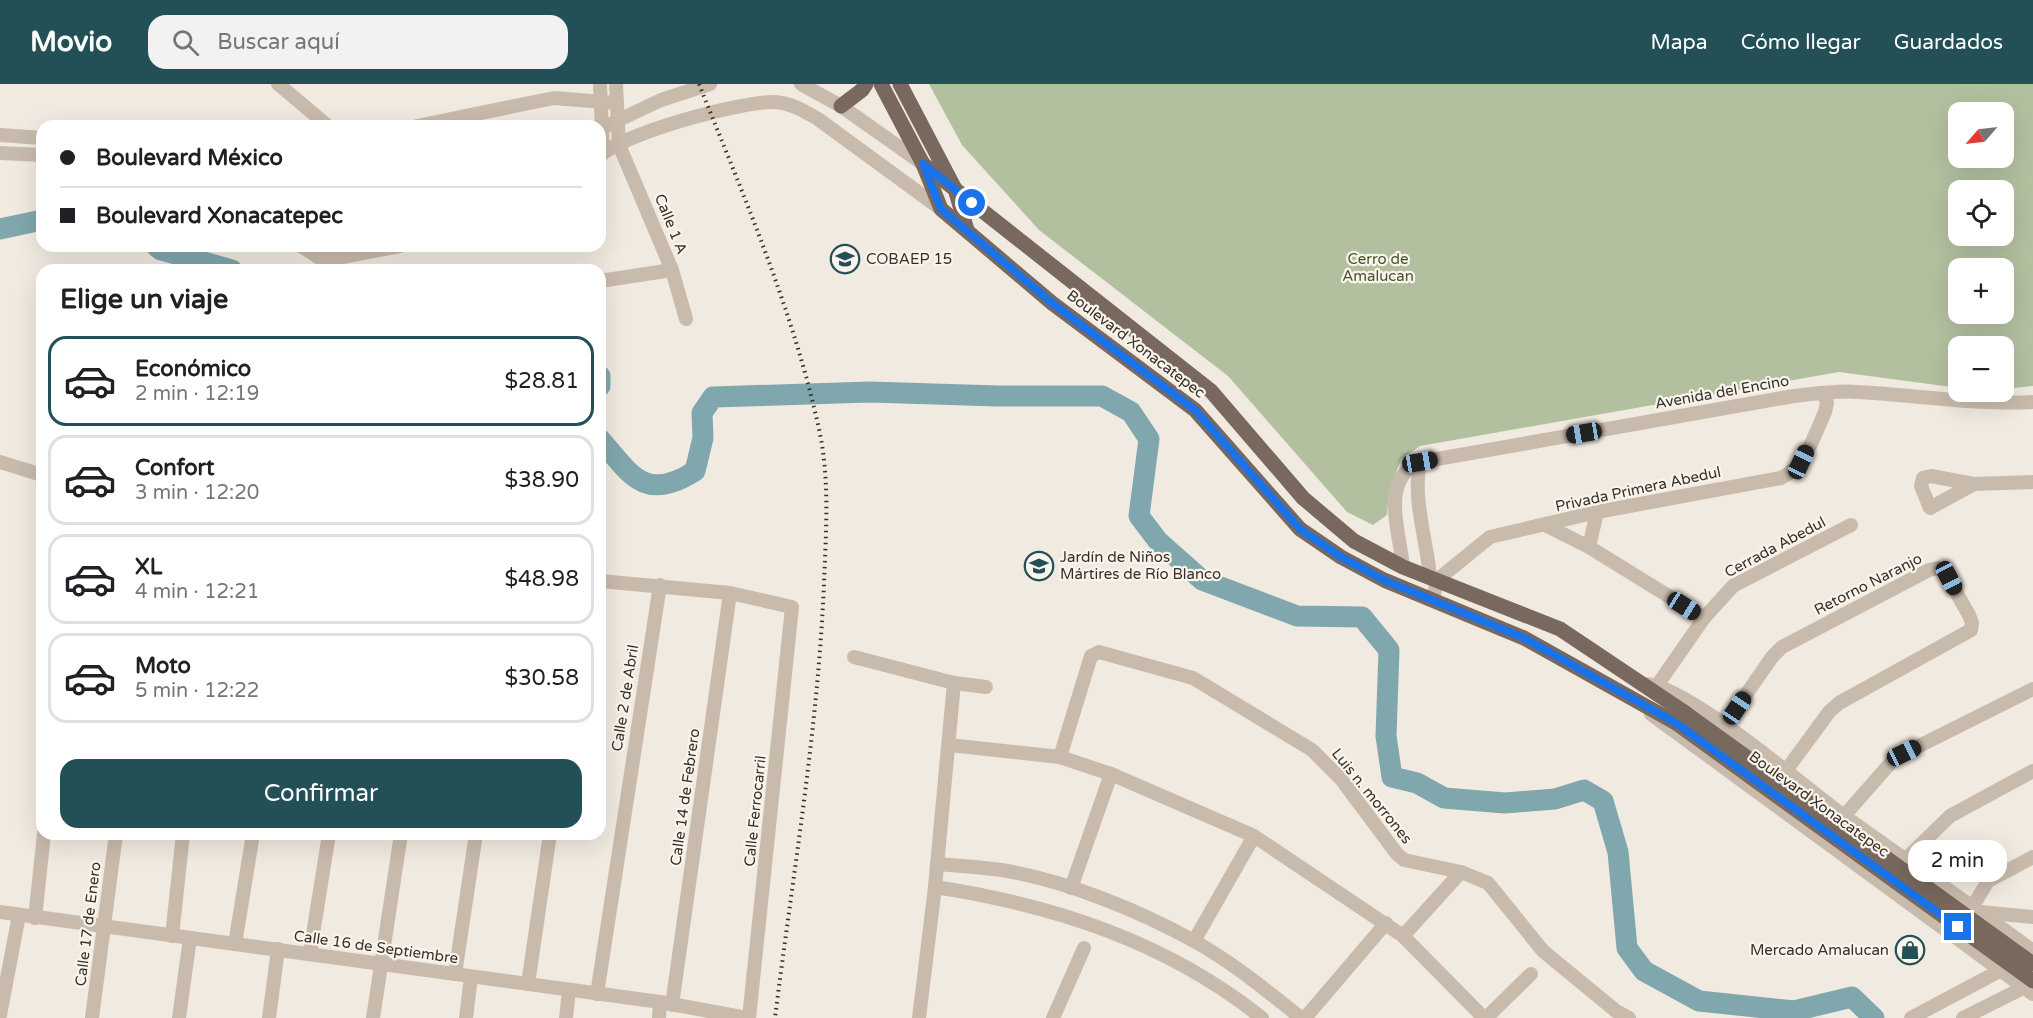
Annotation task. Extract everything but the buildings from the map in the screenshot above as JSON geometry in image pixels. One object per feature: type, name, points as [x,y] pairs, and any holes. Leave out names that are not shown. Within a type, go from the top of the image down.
[{"type":"main road","points":[[841,106],[862,90],[866,84]]},
{"type":"main road","name":"Boulevard Xonacatepec","points":[[881,84],[923,164],[941,209],[1052,303],[1195,410],[1300,529],[1341,557],[1384,580],[1524,638],[1639,702],[1680,717],[2033,964]]},
{"type":"main road","name":"Boulevard Xonacatepec","points":[[900,84],[955,189],[1210,391],[1303,498],[1354,541],[1403,567],[1560,629],[1652,686],[1680,717],[2031,986]]},
{"type":"main road","points":[[923,164],[955,189],[967,230]]},
{"type":"street","points":[[278,84],[321,120]]},
{"type":"street","points":[[600,84],[601,120]]},
{"type":"street","points":[[616,84],[619,145]]},
{"type":"street","points":[[606,125],[660,100],[710,84]]},
{"type":"street","points":[[801,84],[841,106],[923,164]]},
{"type":"street","points":[[446,120],[554,98],[616,103]]},
{"type":"street","points":[[606,153],[670,124],[710,112],[774,102],[798,107],[818,119],[941,209]]},
{"type":"street","points":[[0,135],[36,138]]},
{"type":"street","name":"Calle 1 A","points":[[619,145],[672,270],[686,319]]},
{"type":"street","points":[[0,153],[36,155]]},
{"type":"street","points":[[310,252],[318,257],[332,258],[366,252]]},
{"type":"street","points":[[606,280],[672,270]]},
{"type":"street","name":"Avenida del Encino","points":[[1420,462],[1824,393],[1858,392],[2000,404],[2033,402]]},
{"type":"street","name":"Privada Primera Abedul","points":[[1434,578],[1490,537],[1597,512],[1781,478],[1793,472],[1801,462],[1825,412],[1827,404],[1824,393]]},
{"type":"street","points":[[0,462],[36,473]]},
{"type":"street","points":[[1403,567],[1394,511],[1399,479],[1407,468],[1420,462]]},
{"type":"street","points":[[1420,462],[1417,474],[1419,499],[1434,578],[1433,600]]},
{"type":"street","points":[[1974,484],[1930,508],[1921,486],[1923,478],[1931,476],[1974,484],[2033,482]]},
{"type":"street","points":[[1589,547],[1597,512]]},
{"type":"street","points":[[1545,525],[1589,547],[1704,618]]},
{"type":"street","name":"Cerrada Abedul","points":[[1652,686],[1704,618],[1733,586],[1851,525]]},
{"type":"street","name":"Retorno Naranjo","points":[[1725,725],[1772,657],[1782,648],[1929,570],[1938,568],[1944,571],[1969,615],[1972,623],[1971,630],[1839,703],[1829,712],[1785,772]]},
{"type":"street","points":[[606,581],[730,593]]},
{"type":"street","name":"Calle 2 de Abril","points":[[597,994],[660,585]]},
{"type":"street","name":"Calle Ferrocarril","points":[[730,593],[792,607],[748,1018]]},
{"type":"street","name":"Calle 14 de Febrero","points":[[659,1018],[666,1004],[730,593]]},
{"type":"street","name":"Luis n. morrones","points":[[1060,757],[1091,656],[1094,654],[1099,652],[1193,678],[1312,750],[1341,779],[1404,860],[1461,872],[1488,883],[1543,951],[1616,1011],[1629,1018]]},
{"type":"street","points":[[854,657],[954,683],[986,687]]},
{"type":"street","points":[[919,1018],[935,887],[954,683]]},
{"type":"street","name":"Boulevard Xonacatepec","points":[[1652,686],[1725,725],[1844,816],[2033,952]]},
{"type":"street","points":[[1844,816],[1895,758],[2033,689]]},
{"type":"street","name":"Boulevard Xonacatepec","points":[[1639,702],[1654,718],[2001,970],[2031,986]]},
{"type":"street","points":[[949,744],[1060,757],[1111,774],[1254,836],[1403,936],[1485,1018],[1531,974]]},
{"type":"street","points":[[1906,859],[1950,816],[2033,771]]},
{"type":"street","points":[[1071,888],[1111,774]]},
{"type":"street","points":[[1797,821],[1816,795]]},
{"type":"street","points":[[1194,941],[1254,836]]},
{"type":"street","points":[[35,918],[43,840]]},
{"type":"street","name":"Calle 17 de Enero","points":[[92,1018],[115,840]]},
{"type":"street","points":[[172,936],[182,840]]},
{"type":"street","points":[[235,944],[252,840]]},
{"type":"street","points":[[310,953],[328,840]]},
{"type":"street","points":[[373,1018],[400,840]]},
{"type":"street","points":[[455,974],[475,840]]},
{"type":"street","points":[[528,984],[549,840]]},
{"type":"street","points":[[2033,857],[1988,881],[1976,909],[2033,917]]},
{"type":"street","points":[[937,864],[1002,870],[1071,888],[1143,916],[1194,941],[1250,978],[1303,1018],[1386,923]]},
{"type":"street","points":[[1403,936],[1461,872]]},
{"type":"street","points":[[935,887],[999,897],[1063,914],[1126,937],[1180,963],[1229,992],[1262,1018]]},
{"type":"street","name":"Calle 16 de Septiembre","points":[[0,912],[105,929],[310,953],[666,1004],[748,1018]]},
{"type":"street","points":[[0,1015],[19,915]]},
{"type":"street","points":[[1973,949],[1987,949],[1995,942],[1997,931],[1992,921]]},
{"type":"street","points":[[180,1018],[190,938]]},
{"type":"street","points":[[1053,1018],[1084,948]]},
{"type":"street","points":[[269,1018],[278,949]]},
{"type":"street","points":[[1911,1018],[2033,952]]},
{"type":"street","points":[[466,1018],[471,977]]},
{"type":"street","points":[[1964,1018],[2031,986]]},
{"type":"street","points":[[566,1018],[569,990]]},
{"type":"green space","name":"Cerro de Amalucan","points":[[929,84],[2033,84],[2033,386],[2014,388],[2014,336],[1948,336],[1948,387],[1839,372],[1420,446],[1401,459],[1389,492],[1387,515],[1373,525],[1347,512],[1228,376],[1039,230],[962,145]]},
{"type":"waterway","points":[[0,229],[36,221]]},
{"type":"waterway","points":[[168,252],[211,264]]},
{"type":"waterway","points":[[606,446],[630,473],[640,480],[663,485],[695,471],[703,438],[702,413],[713,397],[870,392],[1102,396],[1131,412],[1149,439],[1139,516],[1158,541],[1202,580],[1297,616],[1362,617],[1389,650],[1386,736],[1392,777],[1417,783],[1444,798],[1505,803],[1555,799],[1584,790],[1603,801],[1618,852],[1627,948],[1644,971],[1699,1001],[1794,1011],[1852,997],[1874,1018]]},
{"type":"railway","points":[[699,84],[750,211],[796,341],[819,429],[825,467],[826,544],[821,638],[804,801],[775,1018]]},
{"type":"place","name":"COBAEP 15","points":[[845,259]]},
{"type":"place","name":"Jardín de Niños Mártires de Río Blanco","points":[[1039,566]]},
{"type":"place","name":"Mercado Amalucan","points":[[1910,950]]},
{"type":"route","points":[[972,203],[923,164],[941,209],[1052,303],[1195,410],[1300,529],[1341,557],[1384,580],[1524,638],[1676,723],[1958,927]]}]
